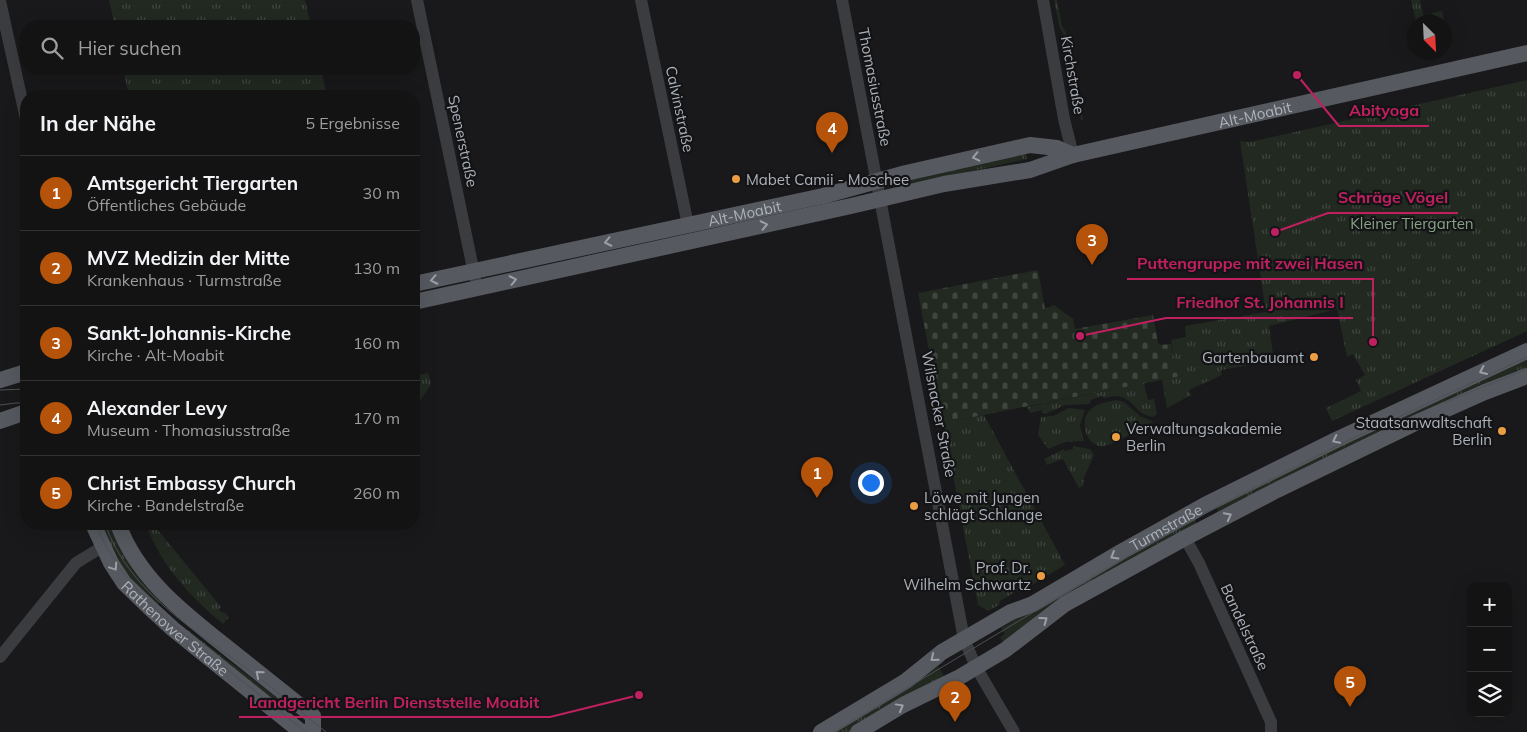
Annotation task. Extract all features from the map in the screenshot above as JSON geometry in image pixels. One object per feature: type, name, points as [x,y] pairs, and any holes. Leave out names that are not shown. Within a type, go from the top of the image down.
[{"type":"main road","name":"Alt-Moabit","points":[[420,301],[944,184],[1030,170],[1073,155],[1527,53]]},
{"type":"main road","name":"Alt-Moabit","points":[[420,283],[823,196],[906,172],[1030,145],[1057,148],[1073,155]]},
{"type":"main road","name":"Turmstraße","points":[[821,732],[906,681],[942,652],[964,639],[1011,612],[1033,604],[1121,552],[1250,482],[1527,351]]},
{"type":"main road","points":[[0,380],[20,374]]},
{"type":"main road","name":"Turmstraße","points":[[858,732],[903,705],[951,682],[1005,650],[1065,604],[1185,538],[1411,425],[1485,392],[1527,376]]},
{"type":"main road","points":[[0,421],[20,414]]},
{"type":"main road","name":"Rathenower Straße","points":[[95,530],[110,563],[124,583],[172,629],[287,721],[304,732]]},
{"type":"main road","name":"Rathenower Straße","points":[[121,530],[140,567],[160,590],[203,628],[312,716],[313,732]]},
{"type":"street","name":"Spenerstraße","points":[[416,0],[478,288]]},
{"type":"street","name":"Calvinstraße","points":[[641,0],[688,225]]},
{"type":"street","name":"Thomasiusstraße","points":[[842,0],[877,180]]},
{"type":"street","name":"Kirchstraße","points":[[1042,0],[1064,119],[1073,155]]},
{"type":"street","points":[[0,1],[20,92]]},
{"type":"street","name":"Wilsnacker Straße","points":[[877,180],[964,639],[976,667],[1014,732]]},
{"type":"street","name":"Bandelstraße","points":[[1185,538],[1271,722],[1271,732]]},
{"type":"street","points":[[0,657],[76,564],[102,546]]},
{"type":"green space","points":[[109,0],[305,0],[310,20],[114,20]]},
{"type":"green space","points":[[1054,0],[1057,0],[1062,26],[1068,37],[1083,120],[1081,120],[1066,39],[1060,28]]},
{"type":"green space","points":[[1411,0],[1420,0],[1423,15],[1414,15]]},
{"type":"green space","points":[[1442,11],[1443,15],[1433,15],[1432,13]]},
{"type":"green space","points":[[124,75],[322,75],[326,90],[128,90]]},
{"type":"green space","name":"Kleiner Tiergarten","points":[[1527,80],[1527,331],[1332,421],[1326,408],[1361,391],[1356,380],[1365,375],[1353,354],[1347,357],[1337,309],[1269,326],[1274,361],[1221,370],[1222,375],[1189,390],[1191,395],[1167,408],[1162,380],[1181,376],[1174,362],[1171,340],[1186,337],[1185,326],[1266,312],[1240,141],[1250,142]]},
{"type":"green space","points":[[1025,152],[1027,159],[908,185],[907,180]]},
{"type":"green space","points":[[1038,270],[1045,309],[1054,305],[1073,319],[1075,329],[1153,315],[1158,343],[1161,345],[1171,344],[1174,362],[1179,362],[1181,376],[943,423],[918,293]]},
{"type":"green space","points":[[1527,354],[1527,373],[1217,517],[1215,513],[1218,511],[1215,504]]},
{"type":"green space","points":[[428,373],[431,384],[420,401],[420,375]]},
{"type":"green space","points":[[1144,383],[1148,400],[1154,399],[1157,414],[1153,417],[1145,415],[1127,399],[1114,396],[1104,398],[1102,396],[1091,400],[1089,404],[1065,405],[1045,414],[1042,413],[1042,410],[1030,413],[1027,407]]},
{"type":"green space","points":[[1116,400],[1124,402],[1140,416],[1154,422],[1110,445],[1098,446],[1089,439],[1086,433],[1085,420],[1087,414],[1097,405]]},
{"type":"green space","points":[[1069,408],[1085,410],[1080,425],[1084,441],[1065,442],[1048,449],[1038,435],[1041,417],[1053,416]]},
{"type":"green space","points":[[984,415],[1065,565],[1030,586],[1028,584],[1000,601],[999,605],[988,611],[978,605],[943,423]]},
{"type":"green space","points":[[1073,446],[1090,449],[1094,455],[1084,478],[1083,486],[1079,488],[1063,459],[1047,465],[1044,459],[1064,449],[1064,451],[1073,449]]},
{"type":"green space","points":[[1196,514],[1199,518],[1195,520],[1198,527],[1006,646],[1000,637],[1005,634],[1001,628],[1015,620],[1014,618]]},
{"type":"green space","points":[[102,530],[115,530],[162,600],[156,607],[138,588],[119,563]]},
{"type":"green space","points":[[148,530],[158,530],[221,607],[219,609],[222,613],[224,612],[229,617],[223,624],[188,591],[168,567]]},
{"type":"green space","points":[[188,630],[291,708],[287,713],[186,632]]},
{"type":"green space","points":[[940,658],[943,663],[938,666],[944,676],[852,732],[826,732]]},
{"type":"tram line","points":[[834,732],[1102,571],[1201,515],[1341,444],[1527,357]]},
{"type":"tram line","points":[[1444,403],[1527,369]]},
{"type":"tram line","points":[[0,390],[20,389]]},
{"type":"tram line","points":[[0,405],[20,403]]},
{"type":"tram line","points":[[99,530],[118,565],[131,583],[163,616],[306,732]]},
{"type":"tram line","points":[[108,530],[116,549],[131,571],[168,610],[264,682],[326,732]]},
{"type":"place","name":"Abityoga","points":[[1297,75]]},
{"type":"place","name":"Alexander Levy","points":[[832,153]]},
{"type":"place","name":"Mabet Camii - Moschee","points":[[736,179]]},
{"type":"place","name":"Schräge Vögel","points":[[1275,232]]},
{"type":"place","name":"Sankt-Johannis-Kirche","points":[[1092,265]]},
{"type":"place","name":"Friedhof St. Johannis I","points":[[1080,336]]},
{"type":"place","name":"Puttengruppe mit zwei Hasen","points":[[1373,342]]},
{"type":"place","name":"Gartenbauamt","points":[[1314,357]]},
{"type":"place","name":"Staatsanwaltschaft Berlin","points":[[1502,431]]},
{"type":"place","name":"Verwaltungsakademie Berlin","points":[[1116,437]]},
{"type":"place","name":"Amtsgericht Tiergarten","points":[[817,498]]},
{"type":"place","name":"Löwe mit Jungen schlägt Schlange","points":[[914,506]]},
{"type":"place","name":"Prof. Dr. Wilhelm Schwartz","points":[[1041,576]]},
{"type":"place","name":"Landgericht Berlin Dienststelle Moabit","points":[[639,695]]},
{"type":"place","name":"Christ Embassy Church","points":[[1350,707]]},
{"type":"place","name":"MVZ Medizin der Mitte","points":[[955,722]]}]
